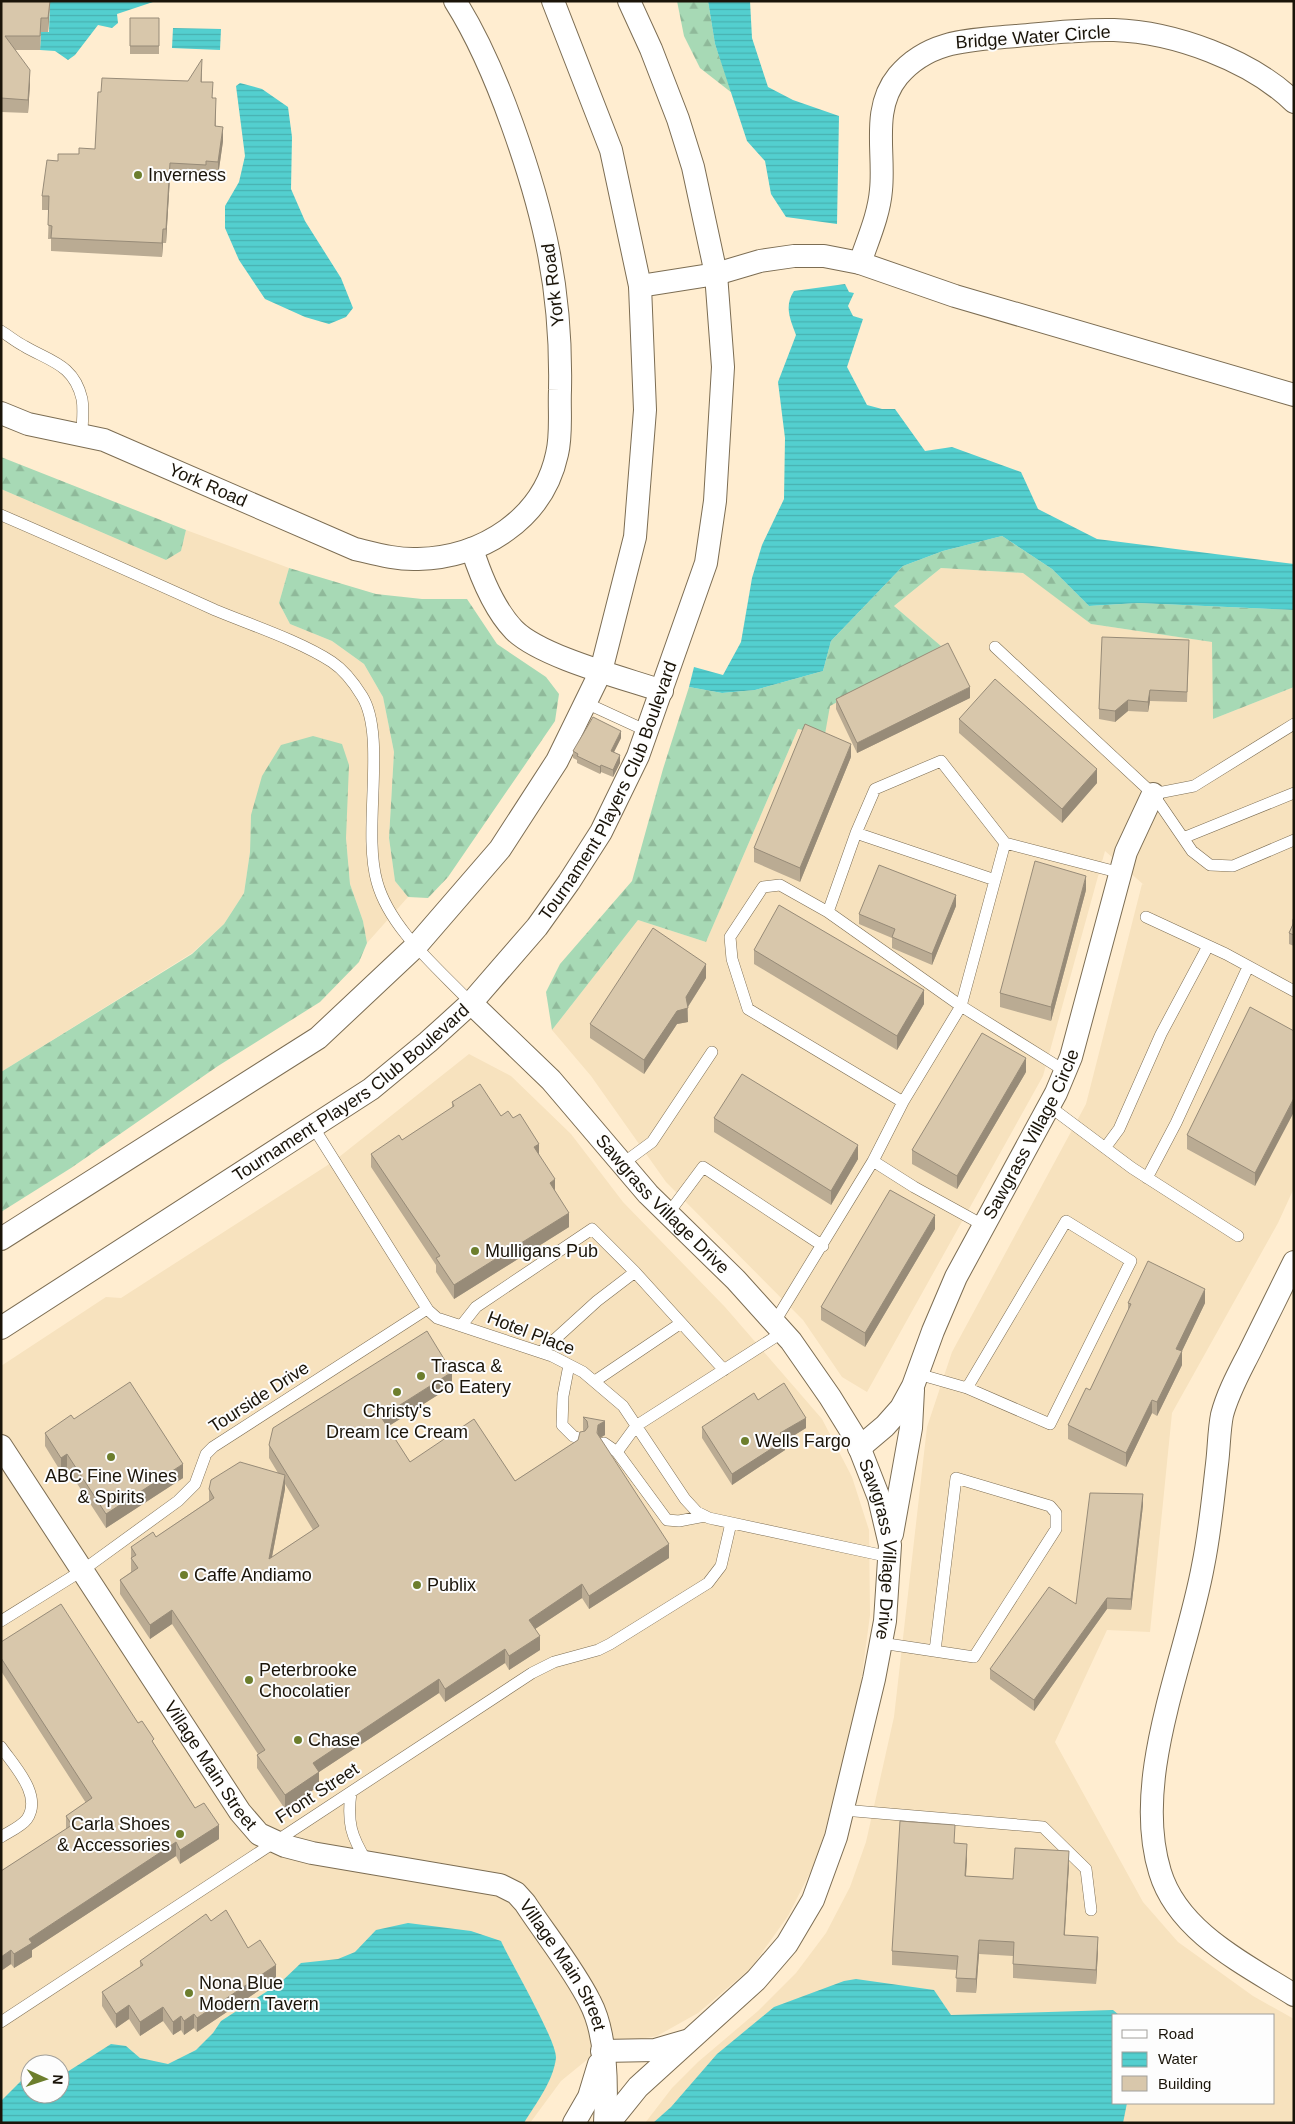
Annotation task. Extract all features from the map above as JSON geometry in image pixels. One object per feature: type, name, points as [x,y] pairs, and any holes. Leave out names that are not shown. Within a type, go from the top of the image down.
[{"type":"street","name":"York Road","points":[[1,413],[28,424],[104,440],[355,548],[386,557],[418,559],[450,555],[472,549],[506,533],[524,517],[539,498],[550,477],[559,441],[560,366],[557,299],[546,232],[534,183],[497,85],[464,15],[455,1]]},
{"type":"street","points":[[1,1239],[318,1038],[417,945],[500,849],[557,761],[601,670],[635,537],[645,410],[640,286],[611,150],[553,1]]},
{"type":"street","name":"Tournament Players Club Boulevard","points":[[1,1328],[371,1089],[471,1003],[537,927],[569,882],[600,832],[638,756],[706,563],[715,501],[723,367],[716,274],[693,167],[678,119],[651,49],[629,1]]},
{"type":"street","name":"Bridge Water Circle","points":[[860,263],[877,214],[881,190],[883,110],[890,89],[898,76],[918,57],[935,48],[954,41],[1058,32],[1115,30],[1154,35],[1198,47],[1230,59],[1258,74],[1294,102]]},
{"type":"street","points":[[640,286],[716,274],[760,261],[794,256],[824,256],[860,263],[954,296],[1294,395]]},
{"type":"street","points":[[472,549],[479,572],[504,617],[516,631],[541,647],[572,661],[662,691]]},
{"type":"street","name":"Sawgrass Village Circle","points":[[859,1448],[885,1426],[901,1408],[915,1380],[932,1331],[952,1286],[1049,1106],[1065,1071],[1071,1057],[1126,852],[1153,794]]},
{"type":"street","name":"Sawgrass Village Drive","points":[[471,1003],[551,1080],[648,1194],[736,1280],[779,1328],[830,1396],[859,1448],[880,1498],[890,1551],[885,1621],[881,1643],[843,1810],[832,1850],[813,1900],[786,1944],[756,1980],[638,2086],[609,2123]]},
{"type":"street","points":[[1294,1262],[1232,1388],[1222,1416],[1210,1530],[1199,1588],[1166,1712],[1152,1807],[1160,1874],[1175,1902],[1194,1926],[1221,1948],[1294,1995]]},
{"type":"street","points":[[890,1551],[911,1428],[915,1380]]},
{"type":"street","name":"Village Main Street","points":[[1,1446],[240,1812],[259,1834],[312,1853],[500,1885],[516,1892],[525,1902],[591,2003],[598,2024],[602,2051],[606,2093],[605,2123]]},
{"type":"street","name":"Sawgrass Village Drive","points":[[602,2051],[655,2050],[692,2039]]},
{"type":"street","points":[[574,2123],[595,2083],[602,2051]]},
{"type":"lane","points":[[1,331],[24,347],[63,367],[76,384],[82,400],[82,434]]},
{"type":"lane","points":[[1,515],[281,637],[332,662],[350,678],[363,698],[373,741],[372,859],[377,883],[386,905],[400,928],[471,1003]]},
{"type":"lane","points":[[995,647],[1153,794],[1192,851],[1210,865],[1233,866],[1294,840]]},
{"type":"lane","points":[[586,703],[647,731]]},
{"type":"lane","points":[[1153,794],[1194,786],[1294,724]]},
{"type":"lane","points":[[828,912],[856,833],[875,789],[941,760],[1005,843],[1121,873]]},
{"type":"lane","points":[[1183,838],[1294,793]]},
{"type":"lane","points":[[856,833],[995,880]]},
{"type":"lane","points":[[617,1452],[636,1426],[724,1370],[779,1328],[823,1246],[873,1161],[903,1102],[961,1006],[1005,843]]},
{"type":"lane","points":[[903,1102],[748,1009],[732,960],[730,937],[763,887],[780,885],[828,912],[961,1006],[1065,1071]]},
{"type":"lane","points":[[1146,917],[1208,946],[1294,991]]},
{"type":"lane","points":[[1105,1148],[1119,1129],[1161,1034],[1208,946]]},
{"type":"lane","points":[[1148,1178],[1176,1123],[1248,967]]},
{"type":"lane","points":[[622,1164],[652,1142],[712,1052]]},
{"type":"lane","points":[[1049,1106],[1148,1178],[1238,1236]]},
{"type":"lane","name":"Hotel Place","points":[[312,1126],[427,1309],[437,1318],[541,1352],[569,1365],[595,1381],[623,1406],[685,1499],[697,1512],[731,1523],[890,1551]]},
{"type":"lane","points":[[873,1161],[914,1187],[984,1225]]},
{"type":"lane","points":[[668,1214],[704,1167],[823,1246]]},
{"type":"lane","points":[[915,1380],[967,1388],[1050,1424],[1131,1261],[1066,1221],[967,1388]]},
{"type":"lane","points":[[461,1326],[476,1307],[592,1229],[635,1272],[724,1370]]},
{"type":"lane","points":[[541,1352],[597,1301],[635,1272]]},
{"type":"lane","name":"Tourside Drive","points":[[1,1621],[82,1570],[178,1501],[195,1484],[206,1454],[213,1447],[427,1309]]},
{"type":"lane","points":[[595,1381],[681,1323]]},
{"type":"lane","points":[[569,1365],[563,1396],[562,1425],[572,1436],[581,1438]]},
{"type":"lane","points":[[604,1443],[617,1452],[667,1520],[679,1521],[705,1516]]},
{"type":"lane","points":[[881,1643],[974,1657],[1056,1529],[1056,1513],[1050,1506],[956,1478],[935,1651]]},
{"type":"lane","name":"Front Street","points":[[1,2022],[532,1673],[554,1662],[598,1650],[610,1644],[708,1583],[721,1566],[731,1523]]},
{"type":"lane","points":[[1,1746],[32,1794],[33,1806],[26,1820],[1,1837]]},
{"type":"lane","points":[[351,1792],[348,1812],[350,1828],[367,1862]]},
{"type":"lane","points":[[843,1810],[1044,1827],[1086,1869],[1091,1910]]},
{"type":"shaded area","points":[[1,489],[166,560],[181,551],[186,530],[289,568],[279,603],[290,624],[332,641],[364,664],[383,697],[394,752],[389,838],[395,881],[408,897],[367,943],[363,921],[350,884],[346,838],[251,815],[250,852],[244,893],[224,924],[192,953],[1,1072]]},
{"type":"shaded area","points":[[941,568],[1024,573],[1091,624],[1213,642],[1213,719],[1294,687],[1294,1188],[1278,1223],[1172,1413],[1150,1632],[1107,1630],[1055,1742],[1143,1902],[1178,1942],[1253,1996],[1294,2019],[1294,2123],[645,2123],[672,2088],[698,2062],[758,2011],[796,1973],[826,1933],[850,1887],[866,1842],[894,1717],[927,1427],[952,1352],[1086,1104],[1142,884],[1144,885],[1105,851],[1043,1076],[867,1392],[842,1377],[803,1320],[666,1182],[591,1076],[552,1030],[638,920],[706,942],[798,729],[829,706],[941,646],[894,606]]},
{"type":"shaded area","points":[[469,1054],[511,1076],[571,1134],[623,1202],[725,1307],[822,1419],[852,1477],[869,1530],[870,1615],[858,1705],[818,1857],[788,1916],[751,1968],[698,2013],[657,2036],[605,2045],[561,2081],[530,2123],[1,2123],[1,1366],[106,1297],[121,1298],[334,1161]]},
{"type":"green space","points":[[677,1],[708,1],[715,44],[732,93],[700,68],[684,36]]},
{"type":"green space","points":[[1,457],[186,530],[181,551],[166,560],[1,489]]},
{"type":"green space","points":[[1002,536],[1052,569],[1089,606],[1138,603],[1294,610],[1294,687],[1213,719],[1212,642],[1091,624],[1023,573],[941,568],[894,606],[941,646],[830,706],[825,734],[798,729],[706,942],[638,920],[552,1030],[546,992],[560,964],[632,881],[663,769],[689,687],[722,693],[755,690],[823,671],[831,641],[903,566],[943,551]]},
{"type":"green space","points":[[289,568],[376,594],[422,599],[467,599],[497,644],[546,677],[559,694],[555,721],[448,877],[428,898],[408,897],[395,881],[389,838],[394,752],[383,697],[364,664],[332,641],[290,624],[279,603]]},
{"type":"green space","points":[[313,736],[342,744],[349,765],[346,838],[350,884],[363,921],[367,943],[359,962],[320,1002],[218,1066],[71,1168],[1,1212],[1,1072],[192,954],[224,924],[244,893],[250,852],[251,815],[262,776],[281,745]]},
{"type":"water","points":[[50,1],[156,1],[117,14],[118,23],[112,28],[98,25],[75,55],[68,60],[55,51],[40,50],[41,32],[49,32]]},
{"type":"water","points":[[708,1],[750,1],[752,38],[768,87],[793,100],[839,116],[837,224],[786,217],[771,194],[765,161],[747,141],[715,44]]},
{"type":"water","points":[[173,28],[221,29],[220,50],[172,48]]},
{"type":"water","points":[[240,83],[262,89],[288,107],[292,137],[291,189],[305,221],[341,278],[353,308],[346,317],[329,324],[305,317],[265,299],[239,260],[225,228],[225,206],[239,182],[245,156],[236,86]]},
{"type":"water","points":[[845,284],[849,292],[854,293],[848,306],[853,316],[863,319],[847,367],[867,405],[882,409],[895,409],[925,451],[952,447],[1021,472],[1038,509],[1097,539],[1294,564],[1294,610],[1138,603],[1089,606],[1052,569],[1002,536],[943,551],[903,566],[831,641],[823,671],[755,690],[722,693],[689,687],[694,667],[723,675],[741,642],[752,578],[762,545],[784,499],[785,438],[778,382],[796,335],[789,313],[789,302],[794,291]]},
{"type":"water","points":[[408,1923],[471,1931],[501,1941],[542,2019],[556,2058],[548,2084],[524,2123],[1,2123],[1,2101],[20,2082],[20,2104],[70,2104],[70,2070],[111,2044],[126,2046],[140,2058],[168,2064],[196,2050],[213,2033],[221,2021],[280,1983],[301,1963],[338,1959],[355,1952],[376,1930]]},
{"type":"water","points":[[856,1979],[934,1990],[951,2015],[1113,2010],[1118,2014],[1112,2014],[1112,2104],[1127,2104],[1123,2123],[653,2123],[671,2107],[717,2054],[774,2007],[844,1981]]},
{"type":"building","points":[[1,1],[50,1],[48,18],[41,18],[40,36],[5,36],[30,70],[28,100],[1,98]]},
{"type":"building","points":[[130,18],[159,18],[159,46],[130,46]]},
{"type":"building","name":"Inverness","points":[[202,59],[201,82],[213,82],[212,98],[216,98],[215,126],[223,127],[218,162],[206,161],[206,165],[170,163],[166,229],[163,229],[162,243],[51,238],[52,226],[48,225],[49,196],[42,196],[47,160],[58,161],[58,154],[79,154],[79,148],[95,149],[98,92],[101,92],[102,78],[188,81]]},
{"type":"building","points":[[1102,637],[1189,640],[1187,692],[1150,690],[1148,702],[1128,700],[1115,711],[1099,709]]},
{"type":"building","points":[[948,643],[970,687],[857,743],[836,699]]},
{"type":"building","points":[[995,679],[1097,769],[1062,809],[959,719]]},
{"type":"building","points":[[593,717],[621,731],[611,751],[620,755],[613,770],[601,765],[600,767],[577,756],[578,754],[573,751]]},
{"type":"building","points":[[805,724],[851,744],[800,868],[754,848]]},
{"type":"building","points":[[1035,861],[1086,876],[1051,1007],[1000,993]]},
{"type":"building","points":[[879,865],[956,895],[932,954],[892,937],[895,929],[859,914]]},
{"type":"building","points":[[779,905],[924,990],[897,1036],[754,950]]},
{"type":"building","points":[[1294,922],[1294,935],[1289,933]]},
{"type":"building","points":[[653,928],[706,964],[686,997],[688,1008],[677,1011],[644,1060],[590,1024]]},
{"type":"building","points":[[1250,1007],[1294,1031],[1294,1098],[1255,1173],[1187,1135]]},
{"type":"building","points":[[982,1033],[1026,1058],[957,1176],[912,1150]]},
{"type":"building","points":[[742,1074],[858,1145],[831,1191],[714,1118]]},
{"type":"building","points":[[480,1084],[501,1116],[508,1111],[513,1118],[520,1114],[539,1144],[534,1147],[555,1179],[550,1183],[569,1213],[454,1285],[436,1258],[440,1256],[371,1154],[399,1135],[402,1140],[454,1106],[452,1102]]},
{"type":"building","points":[[890,1190],[935,1215],[865,1333],[821,1307]]},
{"type":"building","points":[[1148,1261],[1205,1289],[1176,1349],[1182,1351],[1157,1402],[1152,1400],[1126,1453],[1068,1425],[1086,1388],[1090,1390],[1131,1304],[1128,1303]]},
{"type":"building","points":[[427,1331],[452,1372],[381,1417],[410,1462],[474,1419],[515,1481],[578,1440],[580,1432],[585,1431],[588,1427],[587,1421],[583,1417],[605,1421],[598,1425],[597,1433],[669,1544],[589,1596],[582,1584],[529,1620],[540,1636],[509,1656],[505,1649],[445,1689],[439,1679],[313,1763],[319,1772],[285,1795],[257,1755],[265,1750],[172,1610],[150,1625],[120,1580],[138,1568],[131,1558],[136,1555],[131,1547],[153,1532],[156,1537],[214,1498],[209,1489],[211,1480],[240,1462],[285,1475],[269,1559],[319,1526],[269,1445],[273,1428]]},
{"type":"building","name":"ABC Fine Wines & Spirits","points":[[130,1382],[183,1464],[106,1514],[67,1454],[61,1458],[45,1433],[71,1415],[74,1419]]},
{"type":"building","name":"Wells Fargo","points":[[784,1383],[806,1418],[780,1433],[785,1440],[732,1474],[702,1427],[754,1393],[758,1400]]},
{"type":"building","points":[[1090,1493],[1143,1494],[1131,1599],[1107,1598],[1034,1700],[990,1669],[1049,1587],[1076,1604]]},
{"type":"building","points":[[61,1604],[138,1723],[142,1721],[154,1739],[152,1741],[195,1808],[204,1803],[219,1825],[180,1850],[176,1842],[29,1939],[32,1943],[14,1954],[11,1950],[1,1957],[1,1871],[72,1825],[66,1816],[92,1798],[1,1658],[1,1642]]},
{"type":"building","points":[[900,1821],[955,1825],[954,1843],[967,1844],[965,1876],[1013,1879],[1015,1848],[1069,1851],[1064,1935],[1098,1937],[1096,1970],[1013,1964],[1014,1942],[979,1940],[976,1979],[956,1978],[958,1956],[892,1951]]},
{"type":"building","name":"Nona Blue Modern Tavern","points":[[226,1910],[248,1948],[260,1940],[276,1965],[197,2018],[194,2014],[184,2021],[181,2016],[173,2022],[163,2007],[140,2022],[129,2005],[116,2014],[102,1992],[143,1965],[140,1961],[206,1914],[211,1921]]},
{"type":"place","name":"Inverness","points":[[138,175]]},
{"type":"place","name":"Mulligans Pub","points":[[475,1251]]},
{"type":"place","name":"Trasca & Co Eatery","points":[[421,1376]]},
{"type":"place","name":"Christy's Dream Ice Cream","points":[[397,1392]]},
{"type":"place","name":"Wells Fargo","points":[[745,1441]]},
{"type":"place","name":"ABC Fine Wines & Spirits","points":[[111,1457]]},
{"type":"place","name":"Caffe Andiamo","points":[[184,1575]]},
{"type":"place","name":"Publix","points":[[417,1585]]},
{"type":"place","name":"Peterbrooke Chocolatier","points":[[249,1680]]},
{"type":"place","name":"Chase","points":[[298,1740]]},
{"type":"place","name":"Carla Shoes & Accessories","points":[[180,1834]]},
{"type":"place","name":"Nona Blue Modern Tavern","points":[[189,1993]]}]
